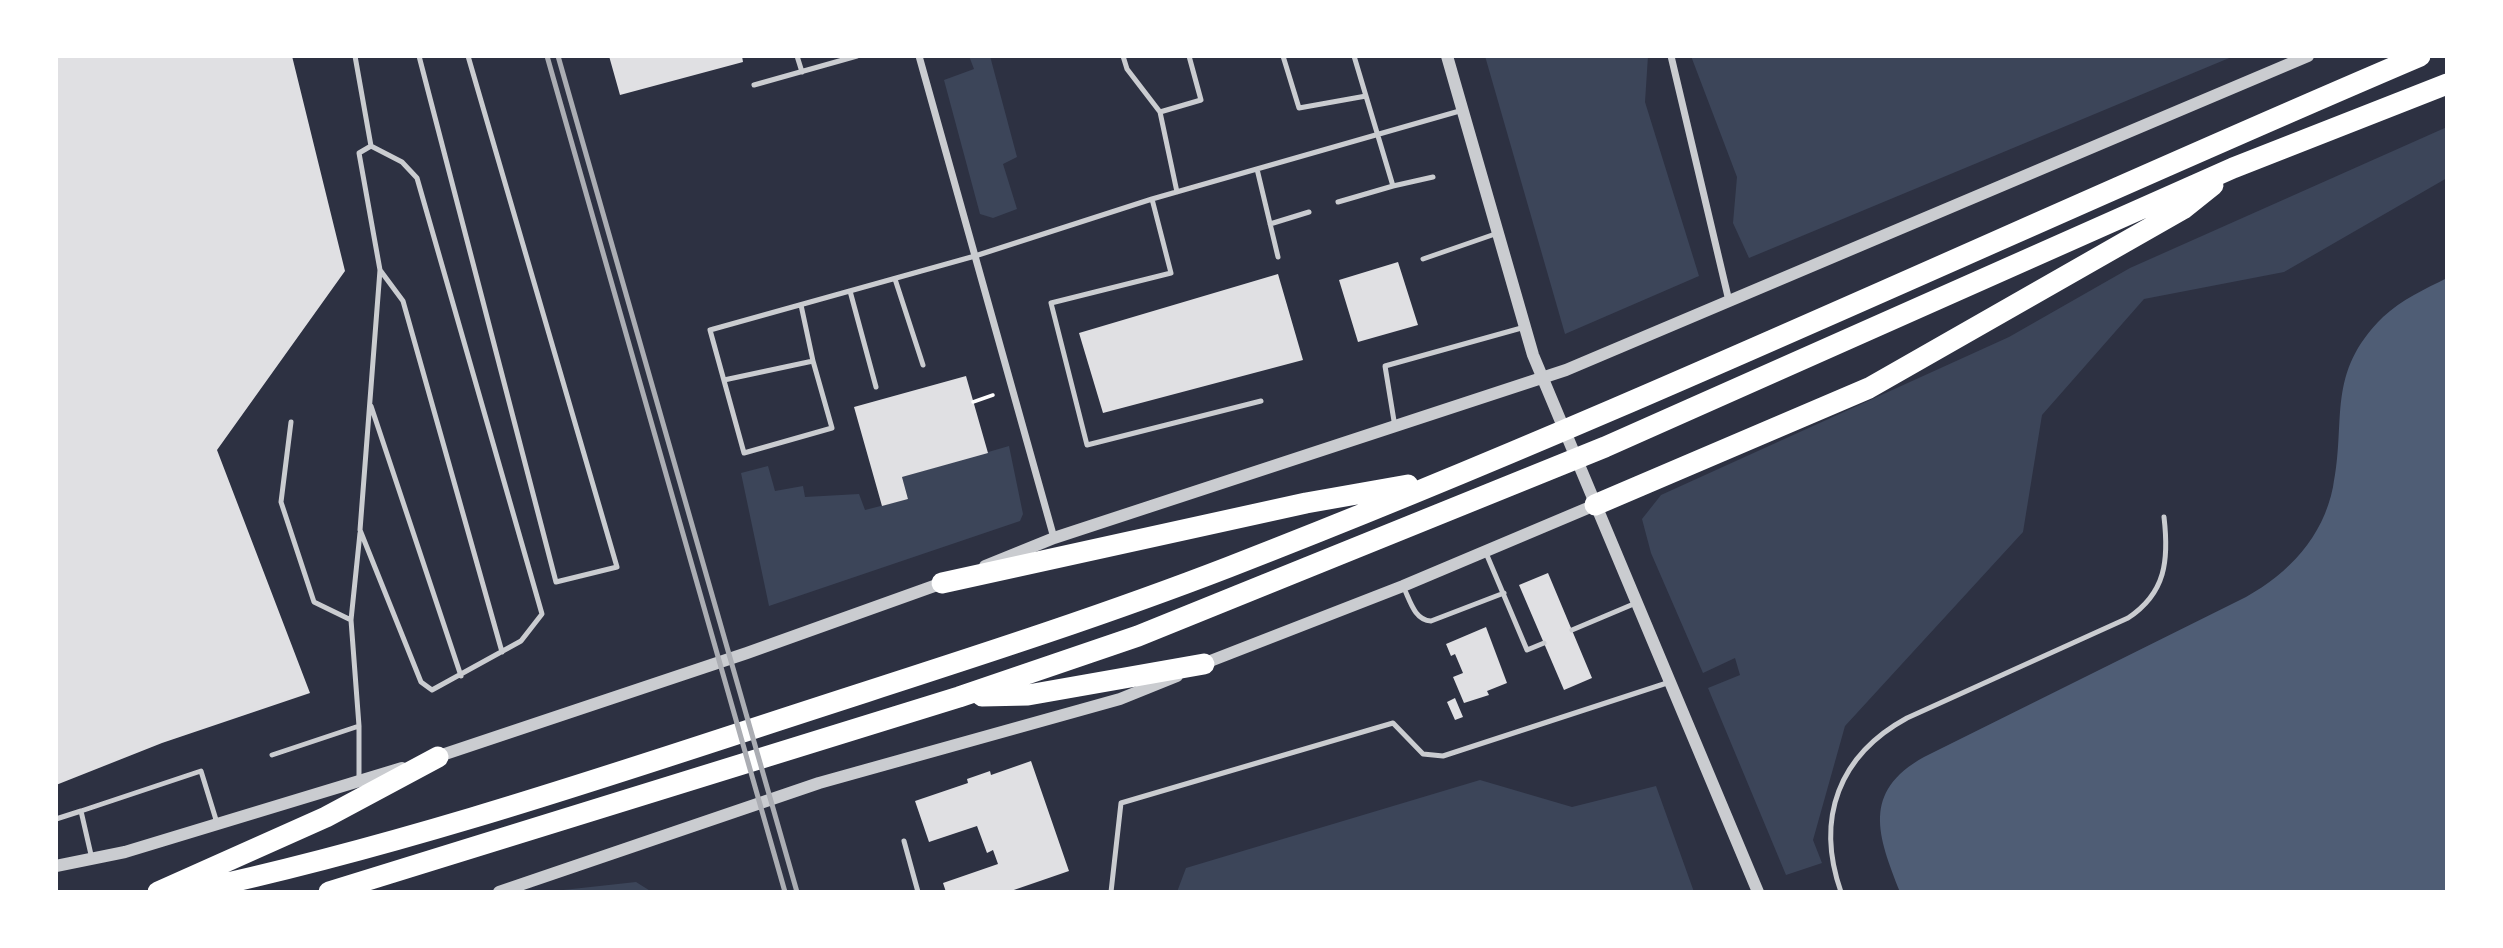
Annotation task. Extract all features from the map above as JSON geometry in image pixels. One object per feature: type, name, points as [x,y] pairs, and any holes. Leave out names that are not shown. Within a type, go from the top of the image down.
[{"type":"highway","points":[[187,892],[351,852],[1018,645],[1114,611],[1448,478],[2420,56]]},
{"type":"highway","points":[[329,892],[959,697],[1138,636],[1593,452],[2233,168],[2447,83]]},
{"type":"highway","points":[[1595,505],[1869,388],[2183,209],[2233,168]]},
{"type":"highway","points":[[942,583],[1306,503],[1448,478]]},
{"type":"highway","points":[[959,697],[1028,695],[1204,664]]},
{"type":"highway","points":[[158,892],[326,817],[438,757]]},
{"type":"street","points":[[919,56],[1054,538]]},
{"type":"street","points":[[1447,56],[1525,327],[1545,384],[1758,892]]},
{"type":"street","points":[[1671,56],[1729,301]]},
{"type":"street","points":[[56,866],[92,860],[438,757],[747,653],[942,583],[1054,538],[1395,427],[1545,384],[1729,301],[2308,56]]},
{"type":"street","points":[[499,892],[819,783],[1120,699],[1403,586],[1595,505]]},
{"type":"lane","points":[[355,56],[371,146]]},
{"type":"lane","points":[[419,56],[556,582],[617,567],[468,56]]},
{"type":"lane","points":[[797,56],[802,72]]},
{"type":"lane","points":[[754,85],[855,56]]},
{"type":"lane","points":[[1123,56],[1127,69],[1160,112],[1177,192]]},
{"type":"lane","points":[[1160,112],[1202,100],[1189,56]]},
{"type":"lane","points":[[1283,56],[1299,108],[1366,96]]},
{"type":"lane","points":[[1354,56],[1393,186]]},
{"type":"lane","points":[[802,305],[813,361],[832,428],[744,453],[710,330],[975,256],[1152,199],[1463,110]]},
{"type":"lane","points":[[359,781],[359,726],[351,620],[380,270],[359,153],[371,146]]},
{"type":"lane","points":[[360,530],[421,682],[432,690],[521,641],[542,614],[417,178],[402,162],[371,146]]},
{"type":"lane","points":[[1257,169],[1278,257]]},
{"type":"lane","points":[[1338,202],[1433,177]]},
{"type":"lane","points":[[1152,199],[1171,274],[1051,303],[1087,444],[1261,401]]},
{"type":"lane","points":[[1270,224],[1309,212]]},
{"type":"lane","points":[[1423,259],[1498,233]]},
{"type":"lane","points":[[380,270],[403,300],[502,652]]},
{"type":"lane","points":[[895,279],[923,365]]},
{"type":"lane","points":[[850,291],[876,387]]},
{"type":"lane","points":[[1395,427],[1385,366],[1525,327]]},
{"type":"lane","points":[[724,380],[813,361]]},
{"type":"lane","points":[[370,402],[461,676]]},
{"type":"lane","points":[[290,422],[281,502],[314,602],[351,620]]},
{"type":"lane","points":[[1841,892],[1833,865],[1833,810],[1838,789],[1864,750],[1880,732],[1907,718],[2127,618],[2145,607],[2163,573],[2168,545],[2164,517]]},
{"type":"lane","points":[[1486,551],[1527,650],[1544,643]]},
{"type":"lane","points":[[1403,586],[1418,616],[1424,621],[1431,621],[1504,593]]},
{"type":"lane","points":[[1572,630],[1636,603]]},
{"type":"lane","points":[[1111,892],[1121,803],[1393,723],[1423,754],[1443,756],[1670,682]]},
{"type":"lane","points":[[272,755],[359,726]]},
{"type":"lane","points":[[56,819],[201,771],[217,823]]},
{"type":"lane","points":[[81,811],[92,860]]},
{"type":"lane","points":[[904,841],[918,892]]},
{"type":"path","points":[[973,402],[993,395]]},
{"type":"shaded area","points":[[969,56],[990,56],[1017,157],[1003,164],[1017,209],[993,218],[980,214],[944,80],[974,69]]},
{"type":"shaded area","points":[[1485,56],[1648,56],[1645,102],[1699,276],[1565,334]]},
{"type":"shaded area","points":[[1691,56],[2234,56],[1749,258],[1733,223],[1737,177]]},
{"type":"shaded area","points":[[2447,127],[2447,178],[2284,272],[2144,299],[2042,415],[2023,532],[1845,726],[1813,840],[1822,863],[1786,875],[1708,688],[1740,675],[1735,658],[1703,673],[1651,553],[1642,519],[1661,495],[2009,337],[2130,268]]},
{"type":"shaded area","points":[[2447,278],[2447,892],[1900,892],[1881,834],[1883,800],[1891,785],[1904,771],[1924,757],[2246,597],[2290,565],[2312,537],[2328,505],[2337,463],[2345,378],[2353,358],[2365,338],[2390,311]]},
{"type":"shaded area","points":[[1009,446],[1023,514],[1020,521],[769,606],[741,473],[768,466],[775,491],[803,486],[805,497],[859,494],[865,510],[908,499],[902,477]]},
{"type":"shaded area","points":[[1480,780],[1572,807],[1656,786],[1694,892],[1177,892],[1186,868]]},
{"type":"shaded area","points":[[636,882],[652,892],[562,892],[563,890]]},
{"type":"building","points":[[56,56],[292,56],[345,271],[217,450],[310,693],[162,743],[56,785]]},
{"type":"building","points":[[609,56],[742,56],[743,62],[620,95]]},
{"type":"building","points":[[1398,262],[1418,325],[1358,342],[1339,280]]},
{"type":"building","points":[[1278,274],[1303,360],[1103,413],[1079,333]]},
{"type":"building","points":[[966,376],[988,453],[902,477],[908,499],[882,506],[854,407]]},
{"type":"building","points":[[1548,573],[1592,678],[1564,690],[1519,585]]},
{"type":"building","points":[[1486,627],[1507,683],[1487,691],[1489,695],[1464,703],[1453,677],[1463,673],[1455,654],[1451,656],[1446,644]]},
{"type":"building","points":[[1455,698],[1463,717],[1455,720],[1447,702]]},
{"type":"building","points":[[1031,761],[1069,871],[1008,892],[946,892],[943,883],[998,864],[993,850],[987,853],[977,826],[929,842],[915,801],[968,783],[967,779],[990,771],[991,775]]},
{"type":"railway","points":[[547,56],[785,892]]},
{"type":"railway","points":[[558,56],[797,892]]}]
